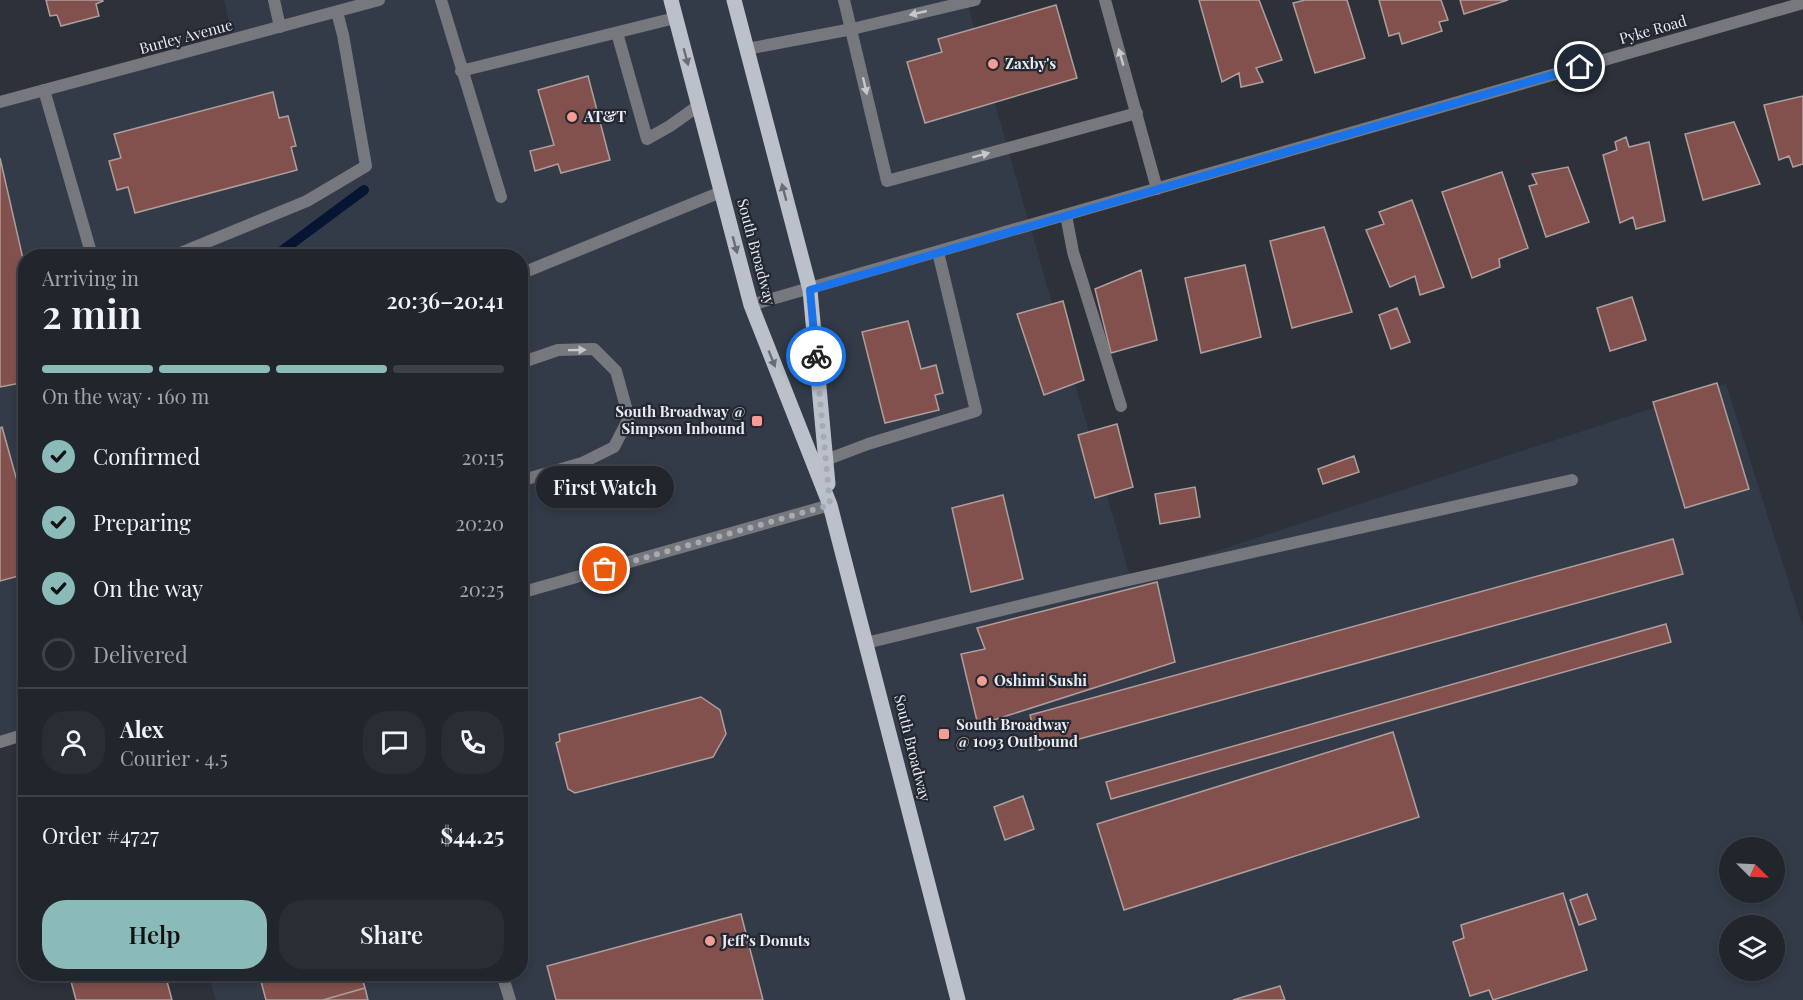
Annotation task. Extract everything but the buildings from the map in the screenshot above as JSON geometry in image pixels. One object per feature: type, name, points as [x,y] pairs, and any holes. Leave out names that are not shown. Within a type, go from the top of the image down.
[{"type":"main road","name":"South Broadway","points":[[671,0],[751,305],[820,462]]},
{"type":"main road","name":"South Broadway","points":[[734,0],[810,290],[820,462],[958,1000]]},
{"type":"street","points":[[274,0],[280,27]]},
{"type":"street","points":[[441,0],[461,72],[501,197]]},
{"type":"street","points":[[844,0],[887,181],[1137,113]]},
{"type":"street","points":[[747,49],[852,29],[975,0]]},
{"type":"street","points":[[1105,0],[1157,189]]},
{"type":"street","name":"Burley Avenue","points":[[0,102],[373,1]]},
{"type":"street","name":"Pyke Road","points":[[751,305],[810,290],[1803,3]]},
{"type":"street","points":[[190,249],[307,201],[366,166],[337,12]]},
{"type":"street","points":[[461,72],[675,18]]},
{"type":"street","points":[[617,33],[647,139],[699,106]]},
{"type":"street","points":[[44,90],[90,249]]},
{"type":"street","points":[[528,271],[721,192]]},
{"type":"street","points":[[1066,215],[1073,252],[1121,406]]},
{"type":"street","points":[[820,462],[868,444],[976,411],[938,252]]},
{"type":"street","points":[[528,360],[558,350],[594,349],[616,371],[629,418],[614,447],[582,463],[528,479]]},
{"type":"street","points":[[866,643],[1089,589],[1572,480]]},
{"type":"street","points":[[528,591],[830,505]]},
{"type":"street","points":[[0,742],[18,736]]},
{"type":"street","points":[[504,981],[510,1000]]},
{"type":"shaded area","points":[[224,0],[967,0],[1131,579],[1726,384],[1803,627],[1803,1000],[216,1000],[210,981],[528,981],[528,249],[18,249],[18,740],[0,746],[0,102],[233,39]]},
{"type":"waterway","points":[[284,249],[364,190]]},
{"type":"way so far","points":[[605,569],[830,505],[816,356]]},
{"type":"place","name":"Zaxby's","points":[[993,64]]},
{"type":"place","name":"AT&T","points":[[572,117]]},
{"type":"place","name":"South Broadway @ Simpson Inbound","points":[[757,421]]},
{"type":"place","name":"First Watch","points":[[605,569]]},
{"type":"place","name":"Oshimi Sushi","points":[[982,681]]},
{"type":"place","name":"South Broadway @ 1093 Outbound","points":[[944,734]]},
{"type":"place","name":"Jeff's Donuts","points":[[710,941]]},
{"type":"route","points":[[816,356],[810,290],[1580,67]]}]
